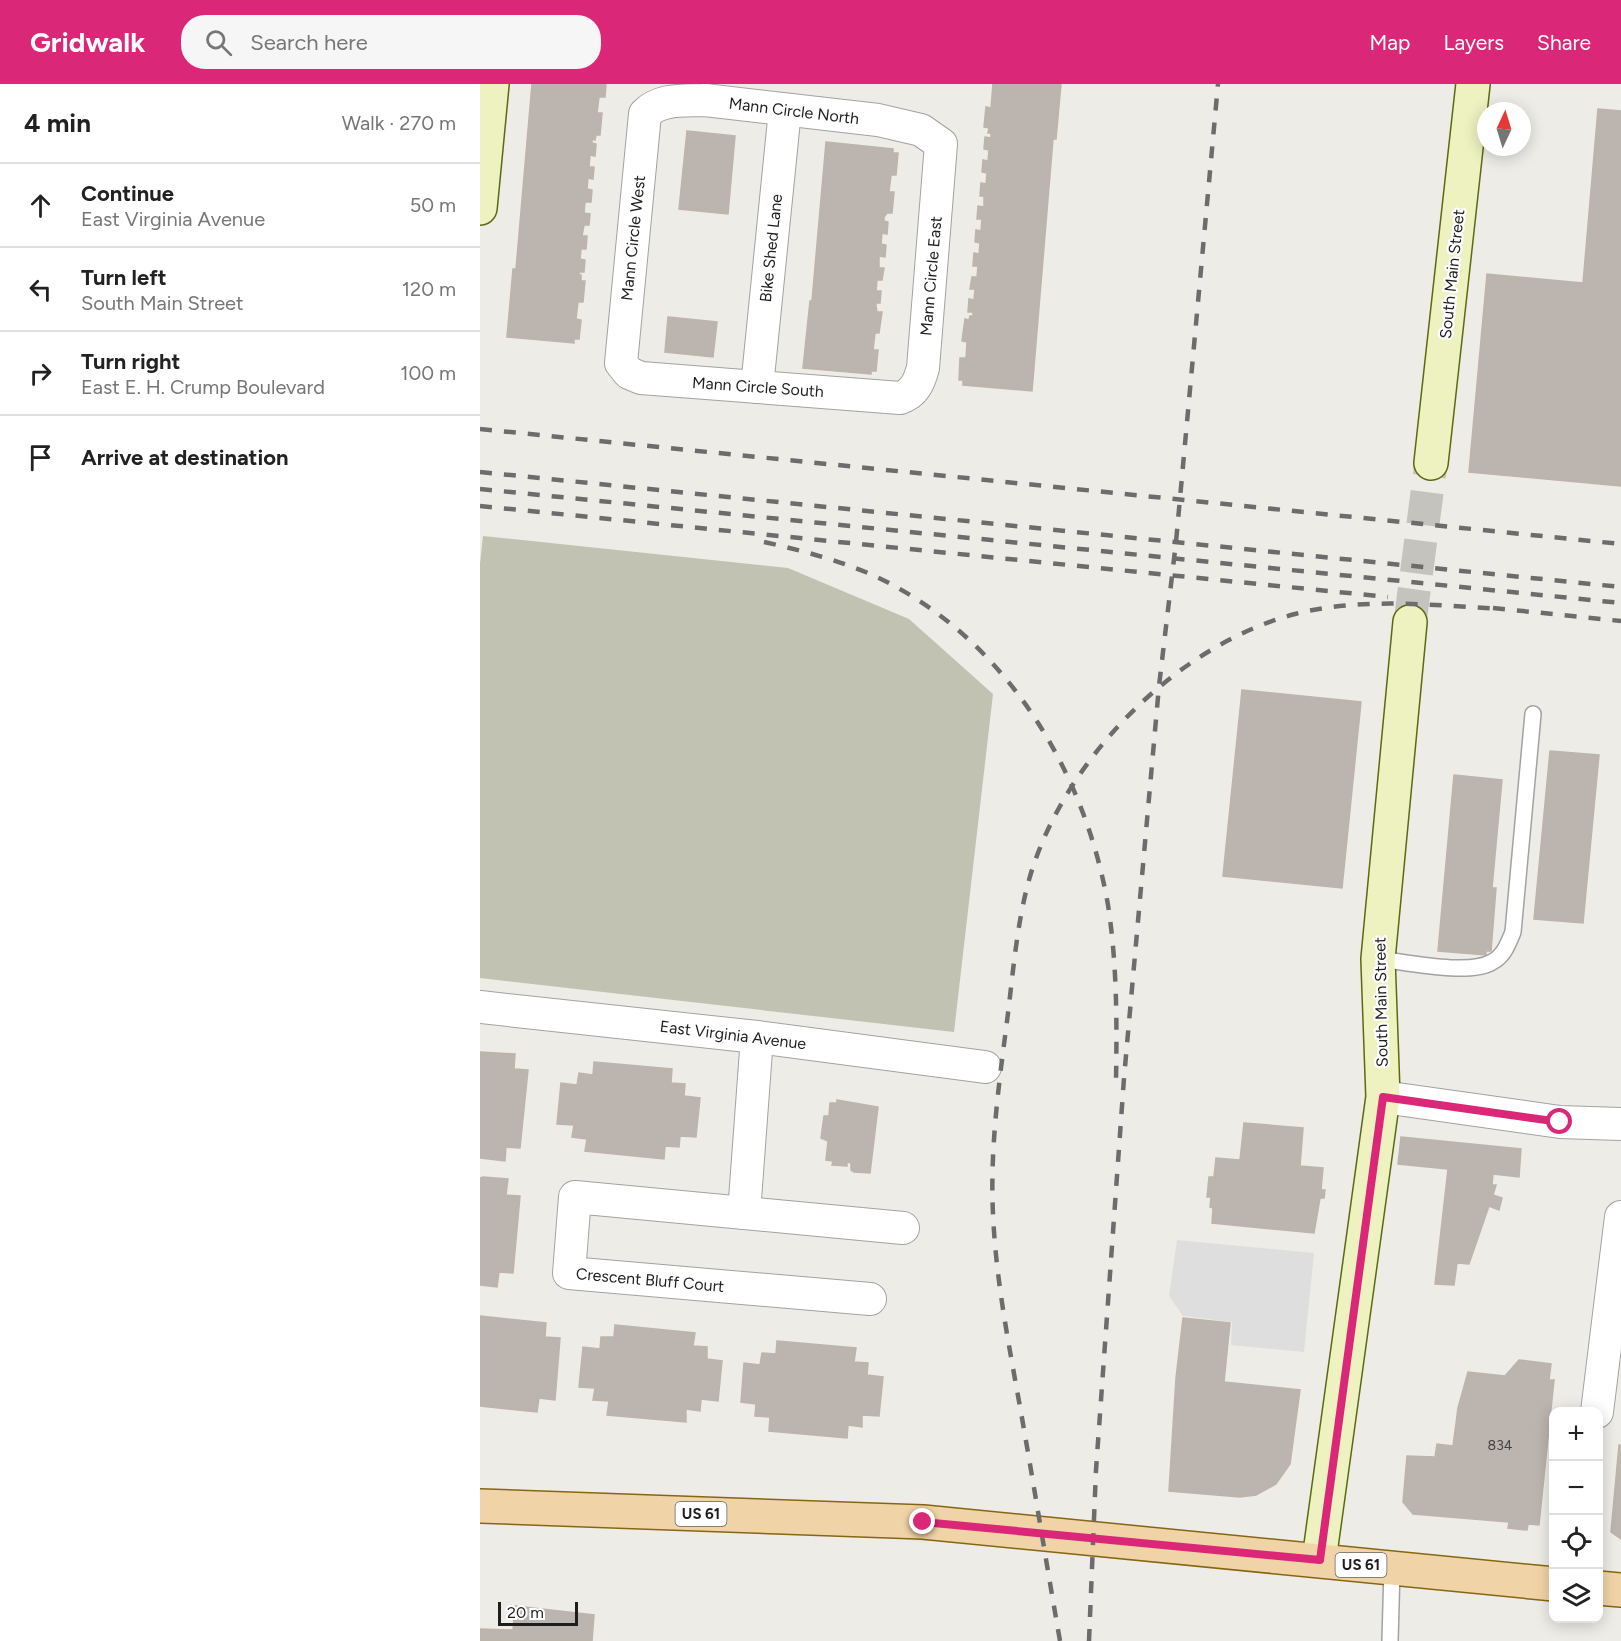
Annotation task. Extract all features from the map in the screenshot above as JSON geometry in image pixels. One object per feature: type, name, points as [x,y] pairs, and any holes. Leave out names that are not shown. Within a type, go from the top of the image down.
[{"type":"main road","name":"US 61","points":[[480,1506],[923,1522],[1549,1584]]},
{"type":"main road","points":[[1603,1588],[1621,1590]]},
{"type":"street","points":[[480,208],[492,84]]},
{"type":"street","name":"South Main Street","points":[[1431,463],[1473,84]]},
{"type":"street","name":"Mann Circle North","points":[[645,114],[653,105],[705,92],[785,110],[878,120],[910,127],[921,130],[941,144]]},
{"type":"street","name":"Bike Shed Lane","points":[[757,387],[785,110]]},
{"type":"street","name":"Mann Circle West","points":[[621,363],[645,114]]},
{"type":"street","name":"Mann Circle East","points":[[900,398],[915,388],[923,368],[941,144]]},
{"type":"street","name":"Mann Circle South","points":[[621,363],[629,373],[641,378],[900,398]]},
{"type":"street","name":"South Main Street","points":[[1320,1560],[1383,1097],[1378,959],[1410,622]]},
{"type":"street","name":"East Virginia Avenue","points":[[480,1007],[757,1037],[985,1067]]},
{"type":"street","points":[[744,1212],[757,1037]]},
{"type":"street","points":[[1383,1097],[1560,1122],[1621,1124]]},
{"type":"street","name":"Crescent Bluff Court","points":[[870,1299],[569,1273],[575,1197],[903,1228]]},
{"type":"street","points":[[1598,1407],[1616,1313],[1621,1217]]},
{"type":"lane","points":[[1378,959],[1477,969],[1493,962],[1505,951],[1513,932],[1533,714]]},
{"type":"lane","points":[[1390,1641],[1392,1568]]},
{"type":"shaded area","points":[[483,536],[788,568],[909,619],[993,694],[954,1032],[480,978],[480,564]]},
{"type":"shaded area","points":[[1177,1240],[1314,1253],[1304,1352],[1231,1345],[1232,1322],[1183,1316],[1169,1296]]},
{"type":"building","points":[[532,84],[606,84],[605,97],[599,97],[597,113],[602,113],[600,135],[596,135],[595,140],[592,139],[592,143],[596,144],[595,156],[590,155],[589,167],[594,167],[593,179],[588,178],[587,189],[592,190],[591,202],[585,202],[584,213],[590,214],[589,225],[584,225],[582,236],[587,236],[586,249],[581,249],[580,259],[585,260],[584,272],[579,272],[581,281],[585,281],[583,302],[578,302],[576,319],[581,320],[579,339],[574,339],[574,343],[507,337],[513,269],[516,269]]},
{"type":"building","points":[[993,84],[1061,84],[1056,139],[1053,139],[1032,391],[963,385],[963,380],[959,380],[960,358],[966,358],[967,342],[962,341],[965,319],[969,320],[970,316],[973,316],[973,312],[968,312],[969,299],[974,300],[975,289],[970,289],[972,277],[977,277],[978,266],[973,266],[974,253],[979,254],[980,243],[975,242],[976,230],[981,231],[982,219],[977,219],[978,206],[984,207],[984,196],[980,196],[981,183],[986,184],[987,173],[982,172],[983,160],[988,161],[989,150],[984,149],[985,137],[991,138],[991,133],[988,133],[989,128],[984,127],[986,107],[991,108]]},
{"type":"building","points":[[1598,109],[1621,111],[1621,486],[1469,472],[1487,274],[1583,283]]},
{"type":"building","points":[[687,131],[735,136],[728,214],[679,209]]},
{"type":"building","points":[[826,142],[893,149],[893,153],[898,153],[896,175],[891,175],[889,192],[894,192],[892,213],[887,213],[884,217],[884,221],[888,222],[887,234],[882,233],[881,244],[886,245],[885,257],[879,256],[879,268],[884,268],[882,280],[877,280],[876,291],[881,291],[880,303],[876,303],[876,306],[877,312],[882,312],[879,333],[875,333],[873,350],[878,350],[876,371],[871,371],[871,374],[803,368],[810,301],[812,301]]},
{"type":"building","points":[[668,317],[717,322],[713,357],[665,352]]},
{"type":"building","points":[[1242,690],[1361,702],[1342,888],[1223,876]]},
{"type":"building","points":[[1550,751],[1599,755],[1583,923],[1534,919]]},
{"type":"building","points":[[1454,775],[1502,780],[1492,888],[1496,888],[1491,951],[1486,951],[1486,955],[1438,951]]},
{"type":"building","points":[[480,1052],[515,1054],[514,1069],[528,1070],[520,1148],[506,1147],[505,1161],[480,1158]]},
{"type":"building","points":[[594,1062],[672,1069],[671,1083],[685,1084],[684,1096],[700,1098],[696,1137],[680,1136],[679,1147],[665,1146],[664,1159],[585,1151],[587,1139],[572,1137],[574,1125],[557,1124],[561,1083],[577,1085],[579,1073],[593,1075]]},
{"type":"building","points":[[837,1100],[878,1107],[870,1173],[854,1172],[851,1170],[851,1163],[847,1162],[847,1166],[832,1165],[833,1161],[826,1160],[828,1141],[821,1138],[824,1116],[829,1116],[830,1103],[837,1103]]},
{"type":"building","points":[[1244,1123],[1303,1128],[1300,1166],[1323,1168],[1321,1190],[1325,1190],[1324,1198],[1320,1198],[1314,1233],[1212,1223],[1211,1197],[1207,1197],[1209,1177],[1214,1177],[1216,1158],[1240,1160]]},
{"type":"building","points":[[1401,1137],[1521,1149],[1519,1177],[1493,1174],[1492,1185],[1496,1185],[1493,1195],[1502,1198],[1499,1210],[1489,1206],[1469,1264],[1457,1263],[1454,1285],[1435,1284],[1448,1169],[1398,1164]]},
{"type":"building","points":[[480,1178],[508,1179],[506,1195],[520,1196],[513,1273],[499,1272],[497,1287],[480,1285]]},
{"type":"building","points":[[480,1316],[546,1323],[545,1337],[560,1338],[555,1400],[539,1398],[537,1412],[480,1406]]},
{"type":"building","points":[[1183,1318],[1230,1323],[1224,1382],[1300,1390],[1290,1464],[1276,1484],[1256,1495],[1240,1497],[1169,1491],[1176,1378]]},
{"type":"building","points":[[615,1325],[695,1333],[693,1346],[707,1347],[707,1359],[722,1361],[718,1401],[701,1399],[700,1411],[686,1409],[686,1422],[607,1415],[609,1401],[593,1400],[595,1388],[579,1387],[583,1347],[600,1349],[601,1337],[614,1337]]},
{"type":"building","points":[[777,1341],[856,1348],[854,1362],[868,1363],[867,1375],[883,1377],[879,1416],[862,1415],[862,1427],[848,1425],[847,1438],[769,1431],[770,1417],[755,1416],[756,1404],[741,1402],[744,1363],[760,1365],[762,1353],[776,1354]]},
{"type":"building","points":[[1519,1360],[1551,1364],[1549,1380],[1554,1380],[1551,1407],[1549,1407],[1549,1428],[1539,1525],[1528,1524],[1527,1530],[1508,1528],[1509,1522],[1413,1514],[1403,1502],[1407,1456],[1435,1457],[1437,1444],[1453,1446],[1458,1408],[1468,1372],[1505,1376]]},
{"type":"building","points":[[1619,1445],[1621,1445],[1621,1539],[1611,1532]]},
{"type":"building","points":[[515,1606],[594,1615],[592,1641],[480,1641],[480,1629],[513,1630]]},
{"type":"tunnel","points":[[1410,622],[1431,463]]},
{"type":"railway","points":[[1089,1641],[1096,1470],[1124,1078],[1159,686],[1176,542],[1218,84]]},
{"type":"railway","points":[[480,429],[1621,544]]},
{"type":"railway","points":[[480,472],[1621,587]]},
{"type":"railway","points":[[480,489],[1621,603]]},
{"type":"railway","points":[[480,506],[1388,597]]},
{"type":"railway","points":[[764,542],[817,555],[855,568],[915,598],[958,630],[996,667],[1028,709],[1056,754],[1079,803],[1096,853],[1108,905],[1115,971],[1116,1081]]},
{"type":"railway","points":[[1060,1641],[1004,1316],[997,1265],[992,1191],[998,1098],[1018,931],[1031,873],[1048,830],[1071,788],[1099,748],[1132,712],[1169,679],[1209,651],[1251,629],[1295,614],[1345,605],[1423,604],[1500,609]]},
{"type":"railway","points":[[1493,608],[1621,621]]},
{"type":"route","points":[[923,1522],[1320,1560],[1383,1097],[1560,1122]]}]
